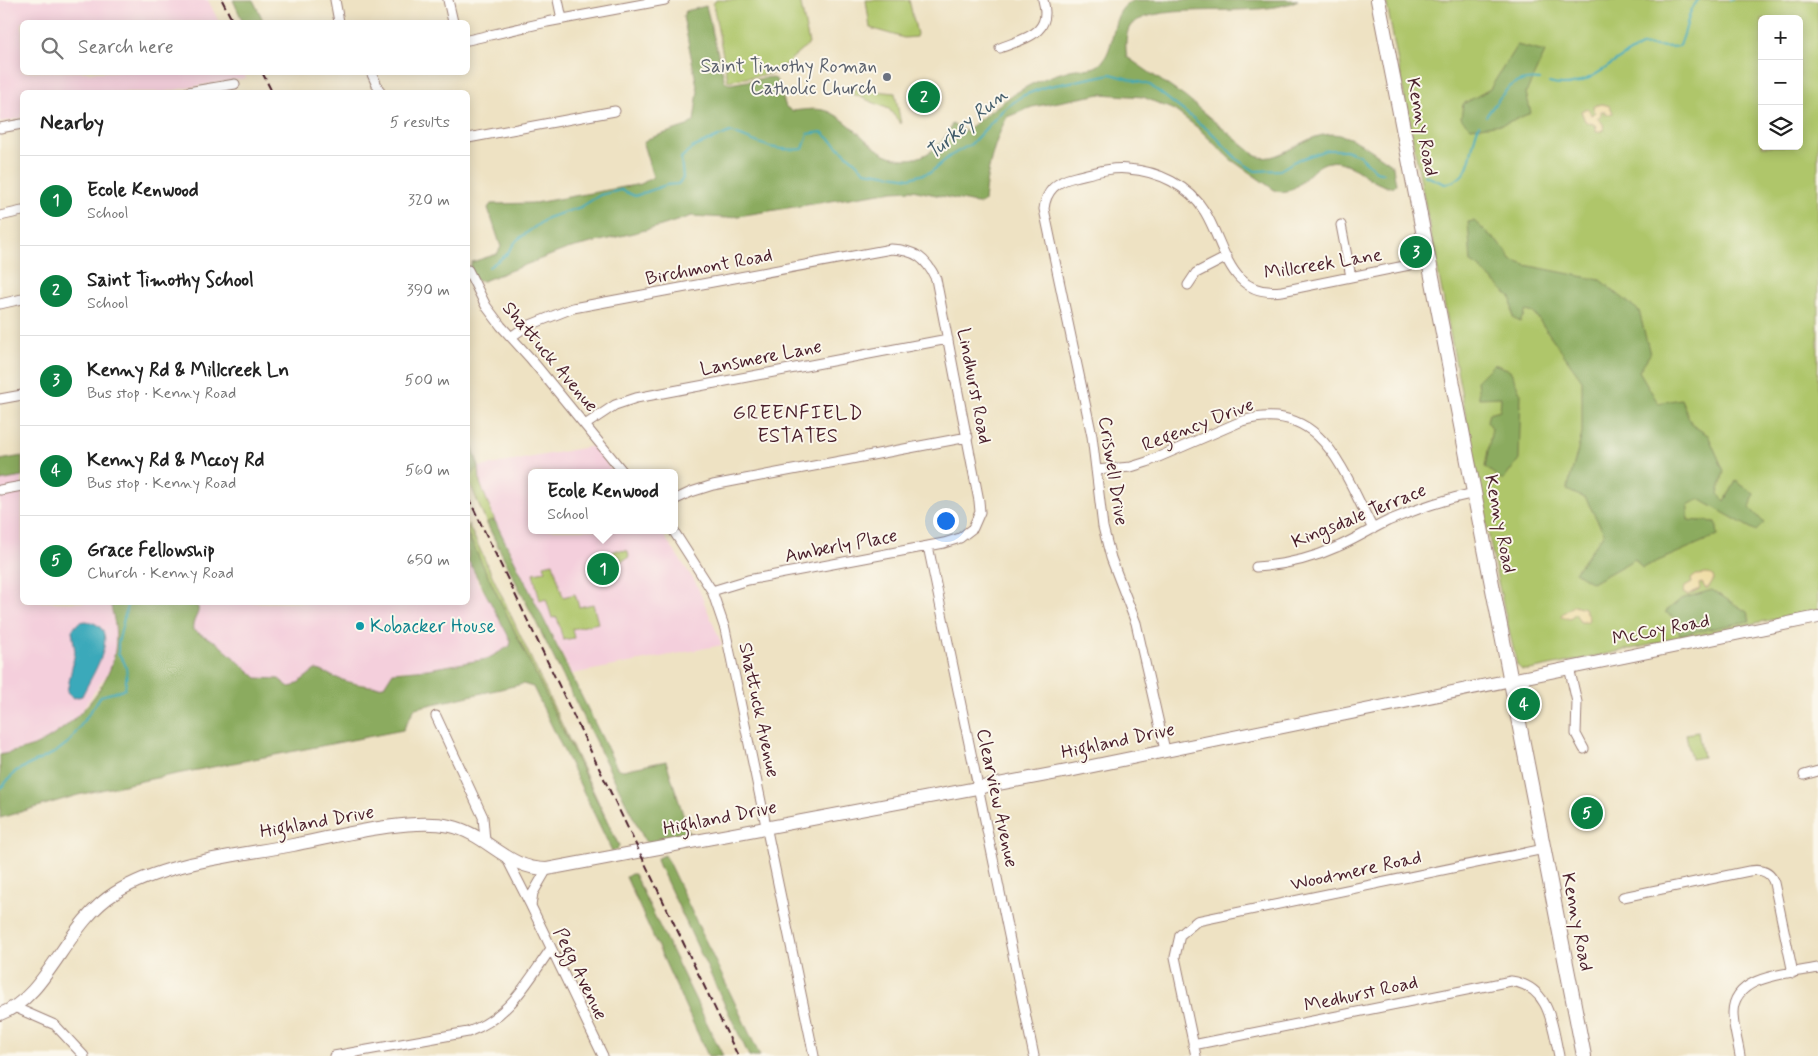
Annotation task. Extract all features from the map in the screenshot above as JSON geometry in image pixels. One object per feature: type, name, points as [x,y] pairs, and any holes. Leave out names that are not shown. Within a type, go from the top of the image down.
[{"type":"main road","name":"Kenny Road","points":[[1378,0],[1584,1056]]},
{"type":"street","points":[[335,0],[339,20]]},
{"type":"street","points":[[448,0],[453,20]]},
{"type":"street","points":[[558,0],[562,19]]},
{"type":"street","points":[[470,40],[562,19],[664,0]]},
{"type":"street","points":[[1000,48],[1032,35],[1041,28],[1046,18],[1043,0]]},
{"type":"street","points":[[372,75],[379,90]]},
{"type":"street","points":[[200,90],[235,84]]},
{"type":"street","points":[[470,138],[615,111]]},
{"type":"street","points":[[0,128],[20,124]]},
{"type":"street","name":"Millcreek Lane","points":[[1048,193],[1057,184],[1070,178],[1126,168],[1149,172],[1170,179],[1183,188],[1204,210],[1240,280],[1262,292],[1282,291],[1430,261]]},
{"type":"street","name":"Criswell Drive","points":[[1048,193],[1044,209],[1090,427],[1103,527],[1111,558],[1136,623],[1165,750]]},
{"type":"street","points":[[0,216],[20,211]]},
{"type":"street","points":[[1341,225],[1351,277]]},
{"type":"street","name":"Birchmont Road","points":[[512,337],[525,327],[573,308],[891,249],[905,249],[919,254]]},
{"type":"street","name":"Lindhurst Road","points":[[919,254],[930,265],[936,279],[968,437],[980,501],[980,512],[973,528]]},
{"type":"street","points":[[1188,285],[1196,273],[1227,256]]},
{"type":"street","name":"Shattuck Avenue","points":[[470,275],[486,306],[621,469]]},
{"type":"street","points":[[0,304],[20,300]]},
{"type":"street","name":"Lansmere Lane","points":[[585,425],[615,405],[636,398],[948,339]]},
{"type":"street","points":[[0,399],[20,395]]},
{"type":"street","name":"Regency Drive","points":[[1096,470],[1130,467],[1147,462],[1242,421],[1259,416],[1278,416],[1296,420],[1324,439],[1373,529]]},
{"type":"street","points":[[678,498],[690,492],[714,485],[968,437]]},
{"type":"street","points":[[0,490],[20,486]]},
{"type":"street","name":"Kingsdale Terrace","points":[[1256,567],[1280,565],[1315,556],[1432,504],[1475,493]]},
{"type":"street","name":"Amberly Place","points":[[712,591],[748,580],[928,546],[960,538],[973,528]]},
{"type":"street","name":"Shattuck Avenue","points":[[676,534],[712,591],[728,640],[814,1056]]},
{"type":"street","name":"Clearview Avenue","points":[[928,546],[1034,1056]]},
{"type":"street","name":"McCoy Road","points":[[1511,679],[1818,617]]},
{"type":"street","points":[[1570,667],[1577,702],[1576,734],[1584,749]]},
{"type":"street","name":"Highland Drive","points":[[0,1014],[14,1007],[32,993],[73,933],[88,916],[115,893],[140,880],[203,862],[428,823],[464,829],[526,868],[547,869],[978,788],[1511,679]]},
{"type":"street","points":[[436,716],[482,817],[485,841]]},
{"type":"street","points":[[1804,775],[1818,772]]},
{"type":"street","name":"Woodmere Road","points":[[1194,1046],[1176,964],[1176,949],[1180,935],[1197,921],[1544,849]]},
{"type":"street","name":"Pegg Avenue","points":[[506,857],[602,1056]]},
{"type":"street","points":[[531,906],[533,893],[547,869]]},
{"type":"street","points":[[1623,897],[1749,871],[1759,870],[1767,872],[1774,883],[1793,973]]},
{"type":"street","points":[[334,1056],[468,1032],[483,1026],[500,1016],[510,1005],[550,950]]},
{"type":"street","points":[[1740,1056],[1733,1013],[1737,997],[1746,986],[1752,982],[1818,968]]},
{"type":"street","name":"Medhurst Road","points":[[1194,1046],[1503,981],[1519,982],[1534,989],[1544,1000],[1550,1014],[1559,1056]]},
{"type":"street","points":[[14,1007],[55,1025],[84,1056]]},
{"type":"street","points":[[1194,1046],[1196,1056]]},
{"type":"shaded area","points":[[0,0],[208,0],[218,20],[20,20],[20,75],[244,75],[246,78],[175,90],[20,90],[20,118],[0,122]]},
{"type":"shaded area","points":[[593,446],[611,469],[528,469],[528,534],[663,534],[696,583],[722,645],[572,674],[495,521],[480,483],[479,467]]},
{"type":"shaded area","points":[[20,477],[20,605],[110,605],[116,634],[115,654],[111,668],[78,716],[50,738],[32,746],[0,755],[0,481]]},
{"type":"shaded area","points":[[470,565],[479,585],[496,610],[511,641],[510,646],[487,659],[428,669],[400,670],[385,686],[377,687],[338,679],[315,670],[294,686],[289,687],[279,679],[257,678],[216,642],[193,630],[193,620],[199,610],[198,607],[194,605],[470,605]]},
{"type":"green space","points":[[233,0],[253,0],[263,20],[242,20]]},
{"type":"green space","points":[[716,0],[800,0],[809,44],[775,73],[728,81],[713,4]]},
{"type":"green space","points":[[866,0],[909,0],[917,34],[916,37],[904,38],[870,28]]},
{"type":"green space","points":[[1134,0],[1298,0],[1281,6],[1260,9],[1187,11],[1146,17],[1132,24],[1128,31],[1126,40],[1127,57],[1185,97],[1256,156],[1266,158],[1276,156],[1319,136],[1331,134],[1344,136],[1362,144],[1389,162],[1393,167],[1396,184],[1393,187],[1385,186],[1345,164],[1329,162],[1322,164],[1291,189],[1284,192],[1276,191],[1230,159],[1198,128],[1174,110],[1143,97],[1101,94],[1032,107],[1007,117],[991,158],[984,202],[980,204],[912,190],[893,191],[726,218],[692,216],[658,227],[567,249],[483,281],[476,281],[470,267],[472,262],[497,254],[501,247],[488,208],[491,204],[535,203],[641,184],[653,177],[643,144],[647,139],[687,126],[694,121],[698,91],[683,16],[686,11],[706,6],[725,82],[730,84],[770,77],[776,79],[786,107],[792,111],[826,110],[845,121],[885,154],[907,159],[916,158],[934,149],[947,134],[952,124],[965,131],[1002,103],[1031,85],[1070,70],[1091,68],[1098,65],[1107,54],[1120,12]]},
{"type":"green space","points":[[1386,0],[1818,0],[1818,610],[1530,670],[1522,670],[1517,665],[1496,573]]},
{"type":"green space","points":[[1517,45],[1545,52],[1526,93],[1531,113],[1503,124],[1471,128],[1461,118],[1463,104],[1490,89]]},
{"type":"green space","points":[[836,87],[895,93],[901,124],[889,109]]},
{"type":"green space","points":[[1474,221],[1505,249],[1511,260],[1525,265],[1600,280],[1639,311],[1650,354],[1639,371],[1658,403],[1681,399],[1692,425],[1708,435],[1724,471],[1718,494],[1725,501],[1736,481],[1754,494],[1750,508],[1764,523],[1756,531],[1699,499],[1688,505],[1688,520],[1716,522],[1718,535],[1642,568],[1635,559],[1592,583],[1575,572],[1604,533],[1586,499],[1567,490],[1582,434],[1582,380],[1534,313],[1526,311],[1520,322],[1513,318],[1511,298],[1479,267],[1471,262],[1468,222]]},
{"type":"green space","points":[[1494,364],[1510,370],[1521,394],[1519,459],[1503,481],[1485,467],[1492,428],[1487,421],[1489,413],[1500,410],[1501,397],[1479,398],[1477,381]]},
{"type":"green space","points":[[470,438],[479,467],[470,476]]},
{"type":"green space","points":[[20,456],[20,477],[0,481],[0,460]]},
{"type":"green space","points":[[479,467],[480,483],[495,521],[490,520],[487,524],[470,484],[470,477]]},
{"type":"green space","points":[[490,520],[495,521],[617,768],[623,770],[666,761],[690,836],[650,844],[645,841],[487,524]]},
{"type":"green space","points":[[470,528],[619,846],[470,539]]},
{"type":"green space","points":[[470,539],[619,846],[617,850],[612,851],[533,687],[523,684],[415,708],[403,730],[151,779],[78,795],[0,818],[0,755],[34,746],[60,731],[84,709],[103,684],[110,670],[116,643],[110,605],[194,605],[198,607],[198,613],[193,623],[193,630],[216,642],[257,678],[279,679],[289,687],[294,686],[315,670],[354,683],[384,686],[393,672],[428,669],[487,659],[510,646],[511,641],[470,564]]},
{"type":"green space","points":[[617,550],[628,551],[629,557],[617,564],[607,563],[605,559],[607,555]]},
{"type":"green space","points":[[553,563],[563,597],[575,594],[579,607],[593,604],[598,623],[572,629],[574,638],[563,640],[557,617],[552,618],[546,599],[540,601],[533,573],[546,571],[544,565]]},
{"type":"green space","points":[[1712,590],[1747,612],[1750,621],[1680,635],[1676,619],[1665,612],[1681,599]]},
{"type":"green space","points":[[1698,732],[1703,757],[1691,759],[1686,734]]},
{"type":"green space","points":[[665,855],[760,1056],[749,1056],[658,863],[657,858]]},
{"type":"green space","points":[[634,874],[723,1056],[708,1056],[626,877]]},
{"type":"sand","points":[[1602,104],[1610,106],[1613,113],[1605,115],[1605,111],[1601,111],[1601,116],[1598,118],[1603,124],[1604,130],[1596,132],[1595,125],[1585,121],[1581,111],[1587,108],[1592,115],[1596,112],[1593,110],[1594,106]]},
{"type":"sand","points":[[1696,575],[1712,575],[1714,579],[1708,588],[1705,588],[1702,583],[1699,584],[1700,589],[1687,595],[1683,593],[1685,587],[1692,583],[1691,579]]},
{"type":"sand","points":[[1574,605],[1584,608],[1589,619],[1587,622],[1580,622],[1575,613],[1570,619],[1562,617],[1561,615]]},
{"type":"water","points":[[86,621],[98,625],[104,632],[105,642],[98,665],[82,696],[74,698],[67,692],[75,652],[72,630],[79,622]]},
{"type":"waterway","name":"Turkey Run","points":[[1549,83],[1562,85],[1586,80],[1641,46],[1679,46],[1689,15],[1699,0]]},
{"type":"waterway","name":"Turkey Run","points":[[489,267],[506,255],[517,240],[547,218],[581,207],[600,195],[621,190],[635,196],[666,185],[678,184],[683,178],[681,158],[692,148],[730,132],[773,148],[792,150],[803,149],[808,134],[822,132],[865,171],[910,178],[931,172],[950,156],[971,144],[1003,110],[1022,96],[1045,87],[1111,74],[1150,85],[1212,133],[1238,160],[1255,171],[1280,170],[1295,161],[1326,150],[1345,150],[1359,155],[1376,171],[1384,173]]},
{"type":"waterway","name":"Turkey Run","points":[[1486,116],[1507,89],[1514,84],[1521,81],[1540,80]]},
{"type":"waterway","name":"Turkey Run","points":[[1424,175],[1445,184],[1455,181],[1462,175],[1470,161],[1479,125]]},
{"type":"waterway","name":"Turkey Run","points":[[0,789],[16,771],[56,752],[70,741],[101,696],[125,689],[126,666],[118,654],[118,643],[127,605]]},
{"type":"railway","points":[[222,0],[232,20]]},
{"type":"railway","points":[[264,75],[271,90]]},
{"type":"railway","points":[[470,501],[738,1056]]},
{"type":"place","name":"Saint Timothy Roman Catholic Church","points":[[887,77]]},
{"type":"place","name":"Saint Timothy School","points":[[924,97]]},
{"type":"place","name":"Kenny Rd & Millcreek Ln","points":[[1416,252]]},
{"type":"place","name":"Ecole Kenwood","points":[[603,569]]},
{"type":"place","name":"Kobacker House","points":[[360,626]]},
{"type":"place","name":"Kenny Rd & Mccoy Rd","points":[[1524,704]]},
{"type":"place","name":"Grace Fellowship","points":[[1587,813]]},
{"type":"district","name":"GREENFIELD ESTATES","points":[[798,424]]}]
